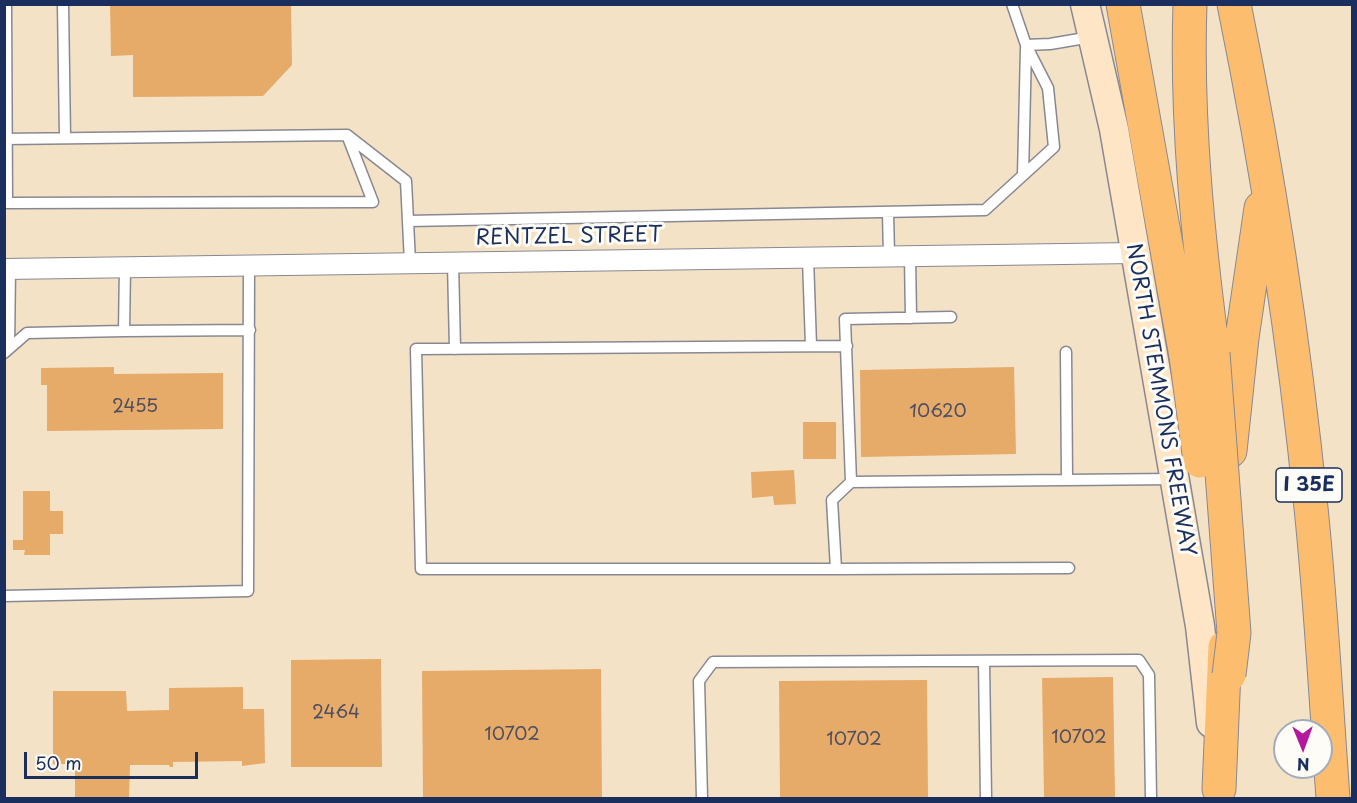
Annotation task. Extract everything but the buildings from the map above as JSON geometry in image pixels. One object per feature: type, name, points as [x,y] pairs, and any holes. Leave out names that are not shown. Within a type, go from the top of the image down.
[{"type":"highway","points":[[1123,4],[1186,356],[1229,675]]},
{"type":"highway","points":[[1190,4],[1191,115],[1198,234],[1213,353],[1234,633],[1229,675],[1226,795]]},
{"type":"highway","name":"I 35E","points":[[1234,4],[1266,173],[1292,341],[1311,510],[1333,798]]},
{"type":"highway","points":[[1226,795],[1226,514],[1232,422],[1266,173]]},
{"type":"main road","name":"NORTH STEMMONS FREEWAY","points":[[1085,4],[1114,129],[1200,626],[1226,795]]},
{"type":"street","name":"RENTZEL STREET","points":[[7,269],[1134,253]]},
{"type":"lane","points":[[6,4],[7,203],[373,202],[347,135]]},
{"type":"lane","points":[[63,4],[65,138]]},
{"type":"lane","points":[[408,221],[985,210],[1054,147],[1048,88],[1026,45],[1012,4]]},
{"type":"lane","points":[[1026,45],[1050,44],[1093,37]]},
{"type":"lane","points":[[1023,175],[1026,45]]},
{"type":"lane","points":[[5,139],[347,135],[406,181],[410,263]]},
{"type":"lane","points":[[888,212],[889,256]]},
{"type":"lane","points":[[910,256],[911,318]]},
{"type":"lane","points":[[808,258],[811,346]]},
{"type":"lane","points":[[453,262],[455,349]]},
{"type":"lane","points":[[4,596],[248,591],[249,265]]},
{"type":"lane","points":[[124,331],[125,267]]},
{"type":"lane","points":[[7,269],[7,350]]},
{"type":"lane","points":[[851,482],[845,319],[951,317]]},
{"type":"lane","points":[[7,350],[27,333],[250,330]]},
{"type":"lane","points":[[847,346],[416,349],[422,569],[1069,568]]},
{"type":"lane","points":[[1066,352],[1067,480]]},
{"type":"lane","points":[[836,568],[832,500],[851,482],[1174,479]]},
{"type":"lane","points":[[702,798],[699,681],[713,662],[1139,660],[1149,675],[1151,798]]},
{"type":"lane","points":[[984,661],[986,798]]}]
